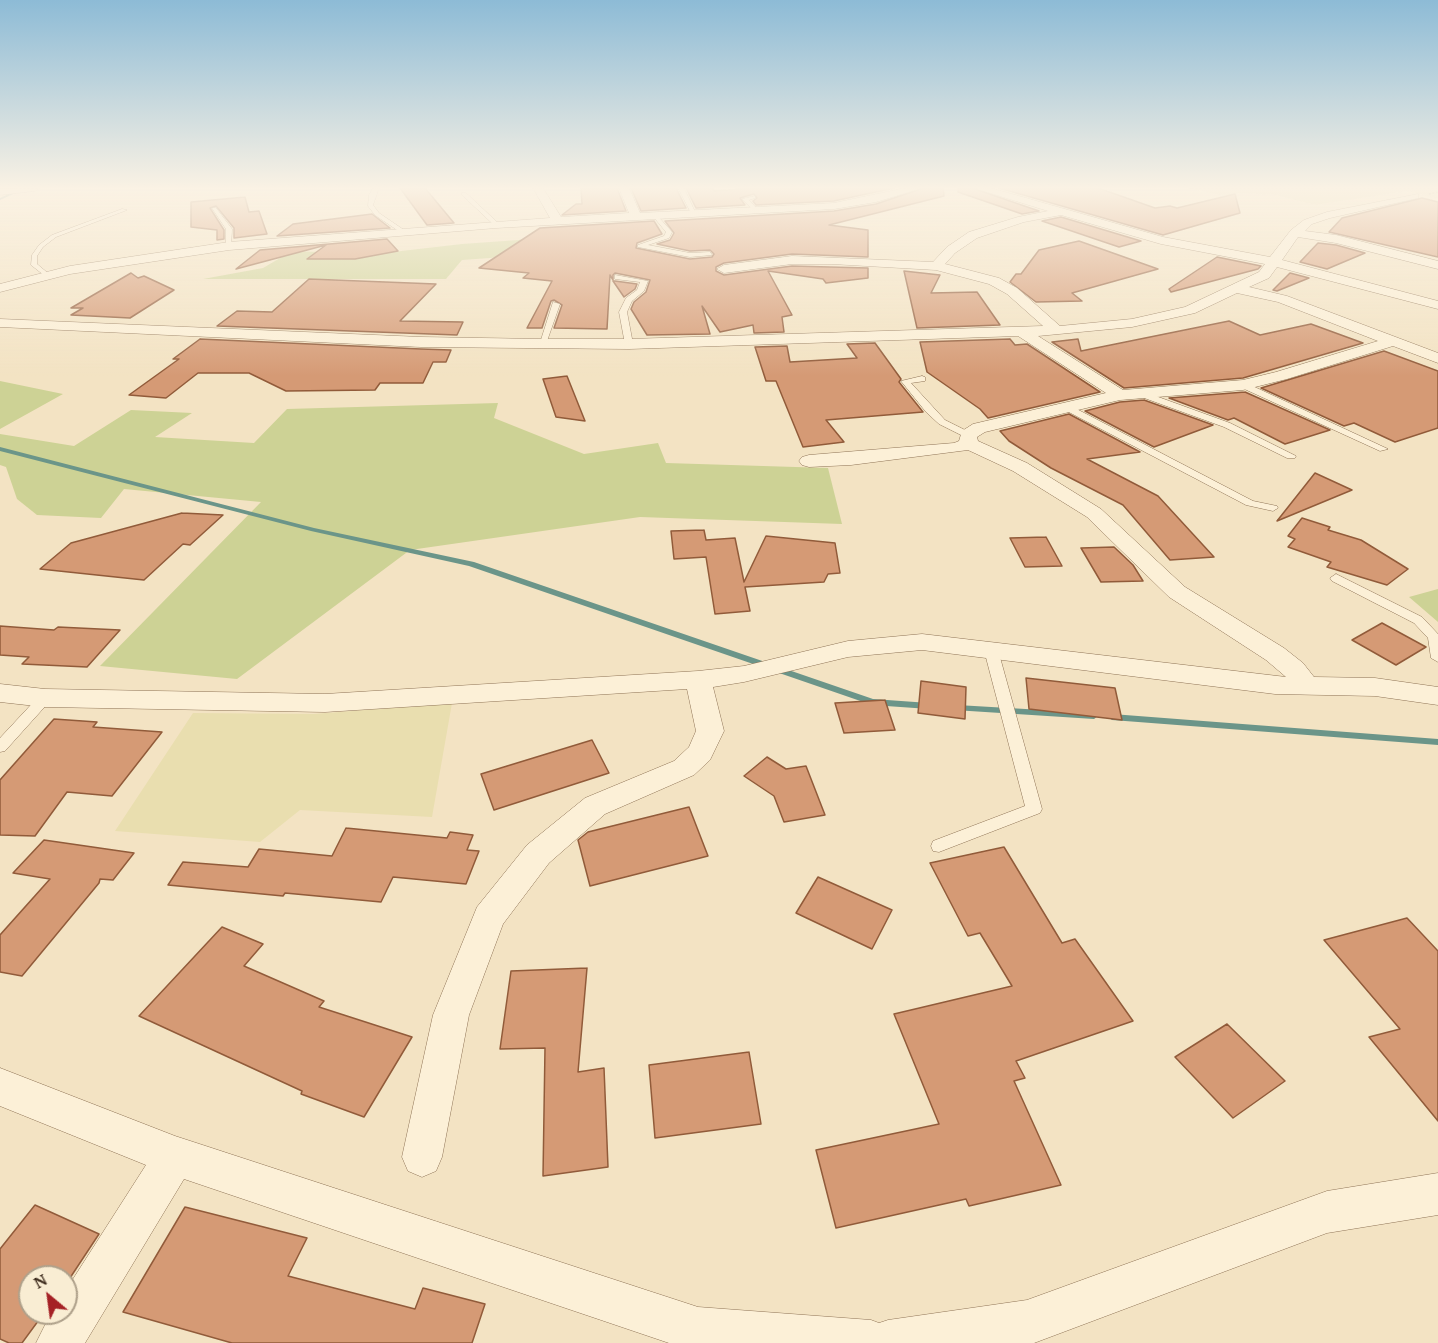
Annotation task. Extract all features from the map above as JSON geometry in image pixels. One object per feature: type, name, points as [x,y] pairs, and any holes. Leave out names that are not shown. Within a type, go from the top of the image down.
[{"type":"street","points":[[0,288],[47,275],[193,251]]},
{"type":"street","points":[[936,266],[950,251]]},
{"type":"street","points":[[1216,251],[1274,262],[1438,305]]},
{"type":"street","points":[[0,323],[409,341],[542,344],[629,344],[1022,332],[1132,323],[1190,310],[1264,275],[1282,251]]},
{"type":"street","points":[[1382,251],[1438,265]]},
{"type":"street","points":[[724,269],[792,260],[936,266],[994,281],[1012,291],[1056,330]]},
{"type":"street","points":[[1238,289],[1282,299],[1438,358]]},
{"type":"street","points":[[1022,332],[1120,395]]},
{"type":"street","points":[[809,461],[931,452],[968,440],[979,428],[1066,407],[1120,395],[1243,385],[1281,376],[1393,341]]},
{"type":"street","points":[[968,440],[1020,467],[1094,513],[1177,592],[1275,654],[1294,669],[1308,687]]},
{"type":"street","points":[[0,693],[45,698],[325,703],[698,680],[744,674],[848,649],[922,642],[1263,683],[1308,687],[1376,687],[1438,696]]},
{"type":"street","points":[[422,1157],[451,1015],[489,917],[538,854],[595,806],[684,768],[700,753],[710,731],[698,680]]},
{"type":"street","points":[[0,1087],[175,1156],[696,1336],[872,1343]]},
{"type":"street","points":[[59,1343],[175,1156]]},
{"type":"street","points":[[888,1343],[1027,1323],[1327,1212],[1438,1194]]},
{"type":"lane","points":[[37,251],[34,256],[34,265],[47,275]]},
{"type":"lane","points":[[666,251],[690,255],[710,254]]},
{"type":"lane","points":[[618,277],[644,281],[640,291],[629,300],[623,312],[629,344]]},
{"type":"lane","points":[[542,344],[556,304]]},
{"type":"lane","points":[[922,379],[905,381],[929,410],[968,440]]},
{"type":"lane","points":[[1243,385],[1383,449]]},
{"type":"lane","points":[[1139,393],[1227,425],[1291,456]]},
{"type":"lane","points":[[1066,407],[1250,503],[1273,508]]},
{"type":"lane","points":[[1336,578],[1418,620],[1434,638],[1438,658]]},
{"type":"lane","points":[[939,846],[1034,809],[991,650]]},
{"type":"lane","points":[[0,747],[45,698]]},
{"type":"shaded area","points":[[452,703],[432,817],[300,810],[260,842],[115,831],[193,713],[314,714]]},
{"type":"green space","points":[[292,251],[375,254],[404,251],[532,251],[532,255],[462,260],[446,279],[203,279],[263,268]]},
{"type":"green space","points":[[0,381],[63,394],[0,429]]},
{"type":"green space","points":[[498,403],[494,418],[584,454],[658,443],[666,463],[828,468],[842,524],[640,517],[410,550],[237,679],[100,666],[261,502],[124,489],[101,518],[37,515],[17,499],[6,467],[0,465],[0,434],[74,446],[131,410],[192,413],[155,437],[254,443],[287,409]]},
{"type":"green space","points":[[1438,589],[1438,622],[1409,597]]},
{"type":"building","points":[[259,251],[305,251],[236,269]]},
{"type":"building","points":[[318,251],[398,251],[355,259],[307,259]]},
{"type":"building","points":[[505,251],[649,251],[690,259],[712,257],[714,254],[711,251],[868,251],[868,257],[792,254],[724,263],[716,267],[716,271],[724,275],[792,266],[868,268],[868,278],[826,283],[823,279],[768,271],[792,315],[782,317],[784,332],[754,333],[753,325],[720,332],[702,306],[710,334],[647,335],[631,309],[634,302],[646,292],[650,280],[615,273],[613,280],[610,275],[607,329],[554,328],[562,305],[554,300],[551,301],[542,328],[527,328],[552,281],[523,278],[529,273],[479,268]]},
{"type":"building","points":[[1038,251],[1106,251],[1158,269],[1072,293],[1082,301],[1036,302],[1010,282],[1016,274],[1021,274]]},
{"type":"building","points":[[1311,251],[1357,251],[1365,253],[1327,269],[1300,262]]},
{"type":"building","points":[[1410,251],[1438,251],[1438,257]]},
{"type":"building","points":[[1217,257],[1261,266],[1258,269],[1171,292],[1169,289]]},
{"type":"building","points":[[904,271],[940,275],[931,293],[977,292],[1000,325],[917,328]]},
{"type":"building","points":[[131,273],[138,278],[144,276],[174,290],[130,318],[71,315],[83,308],[71,308]]},
{"type":"building","points":[[1290,273],[1309,278],[1277,291],[1273,290]]},
{"type":"building","points":[[309,279],[436,284],[400,321],[463,322],[457,335],[217,326],[237,311],[272,312]]},
{"type":"building","points":[[613,281],[637,284],[635,289],[624,297]]},
{"type":"building","points":[[1229,321],[1260,335],[1311,324],[1363,343],[1243,378],[1124,388],[1052,342],[1078,339],[1081,351]]},
{"type":"building","points":[[200,339],[451,350],[446,362],[433,362],[423,383],[380,383],[375,390],[286,391],[249,373],[198,373],[166,398],[129,395],[179,359],[173,359]]},
{"type":"building","points":[[1010,339],[1015,345],[1027,344],[1100,392],[988,418],[980,409],[927,372],[920,342]]},
{"type":"building","points":[[875,343],[901,379],[899,382],[923,412],[826,420],[844,442],[803,447],[776,381],[766,381],[755,347],[787,346],[790,362],[857,358],[847,344]]},
{"type":"building","points":[[1384,351],[1438,371],[1438,428],[1395,442],[1354,423],[1344,426],[1261,388]]},
{"type":"building","points":[[567,376],[585,421],[556,417],[543,379]]},
{"type":"building","points":[[1245,392],[1330,430],[1285,444],[1234,418],[1228,420],[1169,398]]},
{"type":"building","points":[[1144,400],[1213,425],[1154,447],[1085,411],[1120,402]]},
{"type":"building","points":[[1069,414],[1140,452],[1087,459],[1158,496],[1214,557],[1170,560],[1123,505],[1051,468],[1009,441],[1000,431]]},
{"type":"building","points":[[1315,473],[1352,490],[1277,521]]},
{"type":"building","points":[[182,513],[223,515],[190,545],[183,544],[144,580],[40,569],[71,543]]},
{"type":"building","points":[[1302,518],[1330,527],[1328,530],[1361,540],[1408,569],[1387,585],[1327,567],[1331,562],[1288,547],[1295,539],[1288,536]]},
{"type":"building","points":[[704,530],[706,540],[735,538],[744,582],[766,536],[835,543],[840,573],[828,574],[824,582],[745,587],[750,611],[715,614],[706,557],[674,559],[671,531]]},
{"type":"building","points":[[1046,537],[1062,566],[1025,567],[1010,538]]},
{"type":"building","points":[[1114,547],[1133,565],[1143,581],[1101,582],[1081,548]]},
{"type":"building","points":[[1382,623],[1426,647],[1396,665],[1352,640]]},
{"type":"building","points":[[0,626],[54,630],[58,627],[120,630],[87,667],[22,664],[29,657],[0,655]]},
{"type":"building","points":[[1026,678],[1115,688],[1122,720],[1029,709]]},
{"type":"building","points":[[921,681],[966,687],[965,719],[918,713]]},
{"type":"building","points":[[885,700],[895,730],[844,733],[835,703]]},
{"type":"building","points":[[54,719],[97,722],[93,727],[162,732],[112,796],[67,792],[35,836],[0,835],[0,780]]},
{"type":"building","points":[[592,740],[609,773],[494,810],[481,774]]},
{"type":"building","points":[[767,757],[786,769],[806,766],[825,815],[784,822],[774,796],[744,776]]},
{"type":"building","points":[[689,807],[708,856],[590,886],[578,840],[588,832]]},
{"type":"building","points":[[346,828],[447,838],[450,832],[473,835],[467,850],[479,851],[466,884],[393,877],[381,902],[285,893],[283,896],[168,885],[183,862],[248,867],[259,849],[332,856]]},
{"type":"building","points":[[44,840],[134,853],[113,880],[100,879],[22,976],[0,972],[0,935],[50,879],[13,873]]},
{"type":"building","points":[[1004,847],[1062,943],[1075,939],[1133,1021],[1016,1061],[1025,1078],[1014,1081],[1061,1185],[969,1206],[966,1199],[836,1228],[816,1150],[939,1124],[894,1014],[1012,986],[980,933],[968,936],[930,863]]},
{"type":"building","points":[[818,877],[892,910],[872,949],[796,913]]},
{"type":"building","points":[[1407,918],[1438,951],[1438,1121],[1369,1037],[1400,1029],[1324,940]]},
{"type":"building","points":[[222,927],[263,944],[244,966],[324,1001],[319,1007],[412,1037],[364,1117],[301,1094],[302,1091],[139,1016]]},
{"type":"building","points":[[587,968],[578,1072],[604,1068],[608,1167],[543,1176],[545,1048],[500,1049],[511,971]]},
{"type":"building","points":[[1227,1024],[1285,1081],[1233,1118],[1175,1057]]},
{"type":"building","points":[[749,1052],[761,1124],[655,1138],[649,1065]]},
{"type":"building","points":[[35,1205],[99,1234],[78,1266],[18,1265],[18,1325],[35,1325],[22,1343],[9,1343],[0,1339],[0,1249]]},
{"type":"building","points":[[185,1207],[307,1238],[288,1276],[415,1309],[423,1288],[485,1304],[472,1343],[232,1343],[123,1312]]},
{"type":"waterway","points":[[0,449],[313,530],[471,564],[872,702],[929,706]]},
{"type":"waterway","points":[[957,708],[1094,716]]},
{"type":"waterway","points":[[1112,717],[1438,742]]}]
